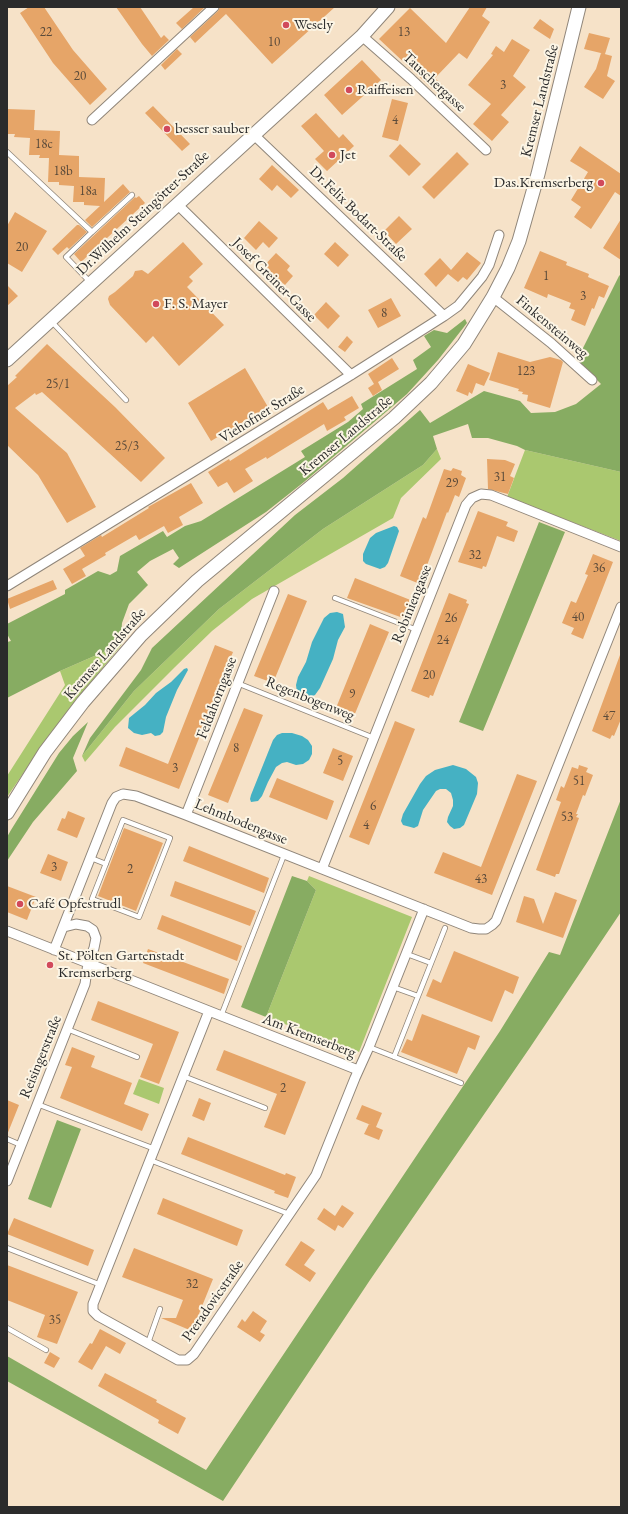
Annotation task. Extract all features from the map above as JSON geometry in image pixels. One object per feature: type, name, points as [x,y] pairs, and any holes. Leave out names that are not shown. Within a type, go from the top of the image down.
[{"type":"main road","name":"Dr.Wilhelm Steingötter-Straße","points":[[7,360],[362,36],[388,7]]},
{"type":"main road","name":"Kremser Landstraße","points":[[7,813],[45,752],[78,708],[141,635],[197,580],[370,439],[414,400],[459,350],[480,321],[508,268],[529,210],[579,7]]},
{"type":"street","points":[[92,120],[214,7]]},
{"type":"street","name":"Tauschergasse","points":[[362,36],[411,79],[486,150]]},
{"type":"street","name":"Dr.Felix Bodart-Straße","points":[[253,134],[444,316]]},
{"type":"street","name":"Josef Greiner-Gasse","points":[[177,204],[351,375]]},
{"type":"street","name":"Viehofner Straße","points":[[7,586],[351,375],[444,316],[458,306],[482,277],[489,265],[499,235]]},
{"type":"street","name":"Finkensteinweg","points":[[493,297],[551,343],[592,380]]},
{"type":"street","name":"Robiniengasse","points":[[322,869],[466,505],[472,498],[481,494],[492,495],[621,547]]},
{"type":"street","name":"Feldahorngasse","points":[[186,815],[274,591]]},
{"type":"street","name":"Lehmbodengasse","points":[[64,927],[116,797],[123,794],[136,796],[186,815],[472,928],[486,929],[496,921],[621,607]]},
{"type":"street","name":"Am Kremserberg","points":[[7,931],[358,1070],[369,1048],[424,909]]},
{"type":"street","points":[[54,950],[64,927],[76,924],[87,926],[93,930],[96,938],[88,963]]},
{"type":"street","name":"Reisingerstraße","points":[[7,1181],[85,984],[88,963]]},
{"type":"street","name":"Preradovicstraße","points":[[209,1012],[93,1304],[93,1311],[98,1316],[178,1360],[187,1360],[194,1354],[316,1175],[358,1070]]},
{"type":"lane","points":[[7,152],[92,232]]},
{"type":"lane","points":[[91,283],[66,257],[132,195]]},
{"type":"lane","points":[[51,320],[126,400]]},
{"type":"lane","points":[[335,598],[417,630]]},
{"type":"lane","name":"Regenbogenweg","points":[[237,684],[374,738]]},
{"type":"lane","points":[[123,820],[170,838],[139,917],[92,899],[106,864],[123,820]]},
{"type":"lane","points":[[221,1016],[284,855]]},
{"type":"lane","points":[[91,858],[106,864]]},
{"type":"lane","points":[[394,1057],[445,928]]},
{"type":"lane","points":[[407,954],[431,963]]},
{"type":"lane","points":[[393,987],[418,996]]},
{"type":"lane","points":[[67,1029],[137,1057]]},
{"type":"lane","points":[[369,1048],[461,1083]]},
{"type":"lane","points":[[183,1076],[265,1108]]},
{"type":"lane","points":[[37,1104],[154,1149]]},
{"type":"lane","points":[[7,1139],[21,1145]]},
{"type":"lane","points":[[150,1160],[289,1214]]},
{"type":"lane","points":[[7,1248],[101,1285]]},
{"type":"lane","points":[[148,1343],[160,1309]]},
{"type":"lane","points":[[7,1328],[46,1350]]},
{"type":"green space","points":[[621,274],[621,472],[525,450],[517,446],[488,438],[472,438],[468,424],[433,436],[437,449],[423,465],[323,529],[219,609],[134,691],[82,756],[90,738],[141,670],[152,648],[295,515],[343,478],[420,410],[430,423],[484,391],[520,401],[531,413],[555,412],[576,404],[601,384],[577,360]]},
{"type":"green space","points":[[465,319],[467,323],[438,360],[407,394],[304,482],[266,512],[179,568],[173,564],[179,558],[173,549],[150,561],[137,572],[148,585],[129,604],[122,623],[121,637],[115,647],[60,671],[7,698],[7,642],[11,641],[7,634],[7,624],[65,594],[65,590],[98,571],[110,575],[117,571],[120,556],[163,531],[167,537],[185,526],[201,521],[305,457],[301,451],[348,422],[363,409],[361,404],[417,369],[413,360],[431,347],[424,336],[434,330],[447,333]]},
{"type":"green space","points":[[437,449],[441,459],[401,498],[393,518],[252,599],[212,631],[175,667],[115,727],[85,762],[82,756],[134,691],[219,609],[323,529],[423,465]]},
{"type":"green space","points":[[525,450],[621,472],[621,541],[507,497]]},
{"type":"green space","points":[[539,522],[565,532],[483,731],[459,722]]},
{"type":"green space","points":[[121,637],[122,644],[79,697],[40,749],[7,797],[7,776],[65,685],[60,671],[115,647]]},
{"type":"green space","points":[[88,722],[73,758],[77,771],[33,822],[7,861],[7,837],[11,830],[59,753],[73,736]]},
{"type":"green space","points":[[621,799],[621,912],[370,1280],[223,1501],[7,1381],[7,1356],[206,1470],[500,1031],[549,952],[560,955]]},
{"type":"green space","points":[[292,876],[307,881],[316,890],[266,1017],[241,1007]]},
{"type":"green space","points":[[309,876],[412,917],[359,1052],[266,1017],[316,890],[307,881]]},
{"type":"green space","points":[[139,1079],[164,1088],[159,1104],[133,1094]]},
{"type":"green space","points":[[57,1120],[81,1129],[51,1208],[28,1199]]},
{"type":"water","points":[[394,526],[397,527],[399,531],[388,563],[385,567],[380,569],[366,564],[363,561],[363,554],[370,538],[376,533]]},
{"type":"water","points":[[337,612],[343,614],[345,627],[338,640],[333,659],[320,688],[315,695],[308,698],[303,697],[297,693],[296,685],[298,677],[306,662],[312,642],[324,618],[330,613]]},
{"type":"water","points":[[187,668],[188,670],[177,690],[166,717],[163,732],[160,735],[155,736],[151,733],[142,735],[134,733],[128,728],[129,718],[145,705],[156,693]]},
{"type":"water","points":[[282,733],[292,733],[302,736],[308,740],[312,746],[312,754],[309,760],[303,764],[296,765],[287,762],[276,767],[262,796],[258,801],[251,802],[251,795],[273,740],[277,735]]},
{"type":"water","points":[[453,765],[466,769],[476,777],[478,783],[477,794],[464,825],[460,828],[454,829],[447,822],[453,806],[453,800],[451,793],[446,789],[440,789],[436,791],[423,810],[418,826],[414,828],[403,825],[401,821],[403,814],[426,776],[435,770]]},
{"type":"building","points":[[29,7],[44,7],[73,50],[107,89],[90,105],[53,63],[20,13]]},
{"type":"building","points":[[116,7],[140,7],[161,38],[164,35],[169,40],[152,56]]},
{"type":"building","points":[[194,7],[205,7],[182,29],[176,23]]},
{"type":"building","points":[[220,7],[335,7],[272,64],[226,14],[195,43],[190,37],[218,11]]},
{"type":"building","points":[[470,7],[487,7],[482,16],[490,22],[467,59],[459,53],[435,78],[447,89],[442,98],[379,39],[410,8],[446,43]]},
{"type":"building","points":[[540,19],[554,29],[550,39],[533,28]]},
{"type":"building","points":[[589,33],[610,38],[605,54],[584,49]]},
{"type":"building","points":[[512,39],[530,50],[513,76],[526,87],[501,115],[509,122],[492,141],[473,124],[491,104],[468,85],[493,55],[491,54],[496,46],[504,52]]},
{"type":"building","points":[[177,49],[182,54],[165,70],[161,65]]},
{"type":"building","points":[[601,53],[612,56],[607,76],[615,81],[603,99],[584,87],[596,69]]},
{"type":"building","points":[[362,60],[381,80],[342,115],[324,95]]},
{"type":"building","points":[[392,99],[408,103],[398,141],[382,137]]},
{"type":"building","name":"besser sauber","points":[[153,106],[190,144],[182,151],[145,113]]},
{"type":"building","points":[[7,109],[35,110],[34,130],[60,131],[59,155],[79,156],[79,177],[105,178],[104,202],[123,184],[130,192],[92,227],[85,220],[100,206],[84,205],[84,202],[73,202],[74,186],[59,185],[59,182],[48,182],[49,158],[39,158],[40,155],[29,155],[30,138],[14,137],[15,134],[7,134]]},
{"type":"building","points":[[316,113],[339,138],[343,134],[354,146],[327,171],[315,159],[324,151],[301,126]]},
{"type":"building","points":[[400,144],[421,164],[409,176],[389,156]]},
{"type":"building","name":"Das.Kremserberg","points":[[580,146],[621,174],[621,196],[615,192],[591,229],[574,217],[581,207],[571,200],[588,172],[570,161]]},
{"type":"building","points":[[457,152],[469,164],[434,199],[422,187]]},
{"type":"building","points":[[272,165],[299,190],[291,198],[277,185],[272,191],[259,179]]},
{"type":"building","points":[[139,196],[145,203],[81,262],[74,254],[135,197],[136,198]]},
{"type":"building","points":[[15,212],[47,231],[22,272],[7,263],[7,226]]},
{"type":"building","points":[[399,216],[412,229],[396,244],[384,231]]},
{"type":"building","name":"Das.Kremserberg","points":[[621,219],[621,260],[603,248]]},
{"type":"building","points":[[259,221],[278,238],[269,248],[263,242],[256,250],[244,238]]},
{"type":"building","points":[[77,225],[87,232],[69,249],[67,247],[58,255],[52,249]]},
{"type":"building","name":"F. S. Mayer","points":[[183,242],[203,264],[189,277],[193,281],[187,287],[224,325],[179,366],[153,336],[146,343],[110,305],[108,299],[109,296],[133,276],[135,271],[142,270],[148,274]]},
{"type":"building","points":[[335,242],[349,255],[338,267],[324,254]]},
{"type":"building","points":[[540,251],[567,262],[566,265],[589,274],[588,277],[609,286],[604,298],[599,296],[594,309],[592,308],[585,326],[571,320],[575,310],[569,308],[571,303],[548,294],[547,298],[524,288]]},
{"type":"building","points":[[467,252],[481,263],[467,280],[463,277],[458,282],[448,274],[436,287],[424,274],[440,258],[451,270]]},
{"type":"building","points":[[276,253],[290,266],[287,270],[293,276],[285,285],[278,279],[276,282],[262,268]]},
{"type":"building","points":[[7,285],[18,296],[7,306]]},
{"type":"building","points":[[391,298],[401,316],[378,328],[368,310]]},
{"type":"building","points":[[326,302],[340,316],[328,329],[314,315]]},
{"type":"building","points":[[347,336],[353,342],[345,352],[338,347]]},
{"type":"building","points":[[47,344],[115,407],[165,458],[141,482],[42,392],[36,395],[35,393],[15,408],[67,453],[96,507],[67,523],[38,475],[7,445],[7,386]]},
{"type":"building","points":[[498,352],[530,362],[550,357],[563,362],[550,408],[527,401],[528,395],[522,394],[523,392],[518,391],[519,389],[489,380]]},
{"type":"building","points":[[392,358],[399,369],[378,382],[382,390],[373,396],[368,388],[374,384],[368,374]]},
{"type":"building","points":[[468,364],[490,373],[484,386],[476,383],[472,394],[469,392],[468,396],[456,391]]},
{"type":"building","points":[[245,368],[268,407],[211,441],[188,403]]},
{"type":"building","points":[[352,396],[359,408],[344,417],[346,420],[327,431],[324,424],[267,459],[266,457],[245,469],[253,481],[234,493],[227,482],[218,487],[208,472],[229,459],[230,461],[323,402],[328,410]]},
{"type":"building","points":[[487,459],[505,460],[515,464],[510,476],[514,478],[508,494],[488,489]]},
{"type":"building","points":[[453,468],[462,471],[461,475],[466,478],[459,497],[455,495],[448,513],[447,512],[420,584],[400,576],[423,517],[426,519],[444,469],[451,471]]},
{"type":"building","points":[[191,483],[203,503],[179,517],[183,525],[168,533],[164,526],[139,540],[136,535],[105,553],[106,555],[82,569],[86,576],[72,584],[63,569],[85,556],[80,548],[101,535],[102,537],[149,508],[148,507]]},
{"type":"building","points":[[478,511],[508,522],[506,526],[518,531],[514,542],[497,536],[486,567],[483,566],[482,569],[458,562]]},
{"type":"building","points":[[593,554],[613,562],[583,639],[571,634],[574,628],[562,623],[571,601],[576,603],[588,575],[585,574]]},
{"type":"building","points":[[355,578],[413,601],[406,619],[347,598]]},
{"type":"building","points":[[53,580],[57,589],[10,609],[7,599]]},
{"type":"building","points":[[449,593],[467,600],[466,603],[469,604],[433,696],[430,695],[429,698],[411,691]]},
{"type":"building","points":[[288,594],[307,601],[273,683],[254,676]]},
{"type":"building","points":[[370,624],[389,632],[354,716],[336,708]]},
{"type":"building","points":[[215,645],[233,652],[179,789],[119,766],[126,747],[168,764]]},
{"type":"building","points":[[620,655],[621,719],[614,736],[612,735],[610,739],[592,731]]},
{"type":"building","points":[[244,708],[263,715],[228,803],[208,795]]},
{"type":"building","points":[[395,721],[415,729],[369,845],[349,837]]},
{"type":"building","points":[[333,748],[353,756],[343,781],[323,773]]},
{"type":"building","points":[[579,765],[588,768],[586,772],[593,775],[576,814],[578,814],[576,817],[579,818],[559,874],[556,874],[555,877],[536,870],[561,802],[556,800],[561,786],[564,788],[572,767],[578,769]]},
{"type":"building","points":[[517,774],[537,781],[492,895],[434,873],[443,852],[481,867]]},
{"type":"building","points":[[277,778],[334,801],[327,820],[269,797]]},
{"type":"building","points":[[68,811],[85,818],[77,838],[57,830],[62,818],[65,819]]},
{"type":"building","points":[[124,828],[163,843],[136,911],[98,896]]},
{"type":"building","points":[[189,846],[269,878],[264,893],[183,861]]},
{"type":"building","points":[[48,854],[68,862],[61,881],[40,873]]},
{"type":"building","points":[[175,881],[256,911],[250,926],[170,896]]},
{"type":"building","name":"Café Opfestrudl","points":[[7,886],[36,897],[27,920],[7,912]]},
{"type":"building","points":[[555,892],[577,900],[563,938],[516,922],[524,896],[534,899],[543,924]]},
{"type":"building","points":[[162,915],[242,946],[237,961],[157,929]]},
{"type":"building","points":[[148,949],[229,979],[224,994],[143,963]]},
{"type":"building","points":[[454,951],[519,977],[513,994],[505,990],[492,1022],[426,996],[433,979],[441,983]]},
{"type":"building","points":[[98,1001],[179,1032],[159,1084],[140,1077],[153,1044],[91,1020]]},
{"type":"building","points":[[422,1014],[480,1036],[475,1050],[468,1047],[457,1074],[401,1052],[407,1039],[412,1041]]},
{"type":"building","points":[[72,1047],[95,1056],[91,1067],[132,1083],[124,1104],[149,1114],[142,1131],[60,1098],[72,1067],[65,1065]]},
{"type":"building","points":[[224,1050],[306,1082],[285,1135],[264,1127],[277,1094],[216,1070]]},
{"type":"building","points":[[199,1098],[211,1103],[204,1121],[192,1116]]},
{"type":"building","points":[[7,1100],[19,1105],[7,1135]]},
{"type":"building","points":[[362,1105],[382,1113],[376,1127],[383,1130],[379,1140],[364,1134],[369,1124],[356,1119]]},
{"type":"building","points":[[188,1137],[285,1175],[286,1173],[296,1177],[288,1198],[274,1193],[275,1191],[181,1154]]},
{"type":"building","points":[[163,1198],[243,1230],[237,1246],[157,1214]]},
{"type":"building","points":[[342,1205],[354,1213],[343,1228],[338,1225],[335,1231],[317,1219],[324,1208],[335,1216]]},
{"type":"building","points":[[14,1218],[94,1250],[88,1266],[7,1234]]},
{"type":"building","points":[[301,1241],[315,1250],[304,1265],[316,1273],[310,1282],[285,1265]]},
{"type":"building","points":[[134,1248],[213,1279],[192,1331],[161,1318],[176,1318],[183,1300],[122,1277]]},
{"type":"building","points":[[7,1265],[78,1292],[57,1344],[37,1337],[45,1315],[7,1300]]},
{"type":"building","points":[[253,1311],[267,1321],[260,1332],[265,1335],[260,1342],[237,1327],[242,1319],[245,1322]]},
{"type":"building","points":[[100,1329],[126,1343],[120,1354],[106,1346],[92,1370],[78,1362],[90,1343],[92,1344]]},
{"type":"building","points":[[50,1352],[60,1358],[54,1368],[44,1363]]},
{"type":"building","points":[[105,1373],[157,1400],[156,1402],[186,1418],[178,1434],[158,1423],[159,1420],[98,1386]]},
{"type":"place","name":"Wesely","points":[[286,25]]},
{"type":"place","name":"Raiffeisen","points":[[349,90]]},
{"type":"place","name":"besser sauber","points":[[167,129]]},
{"type":"place","name":"Jet","points":[[332,155]]},
{"type":"place","name":"Das.Kremserberg","points":[[601,183]]},
{"type":"place","name":"F. S. Mayer","points":[[156,304]]},
{"type":"place","name":"Café Opfestrudl","points":[[20,904]]},
{"type":"place","name":"St. Pölten Gartenstadt Kremserberg","points":[[50,965]]}]
